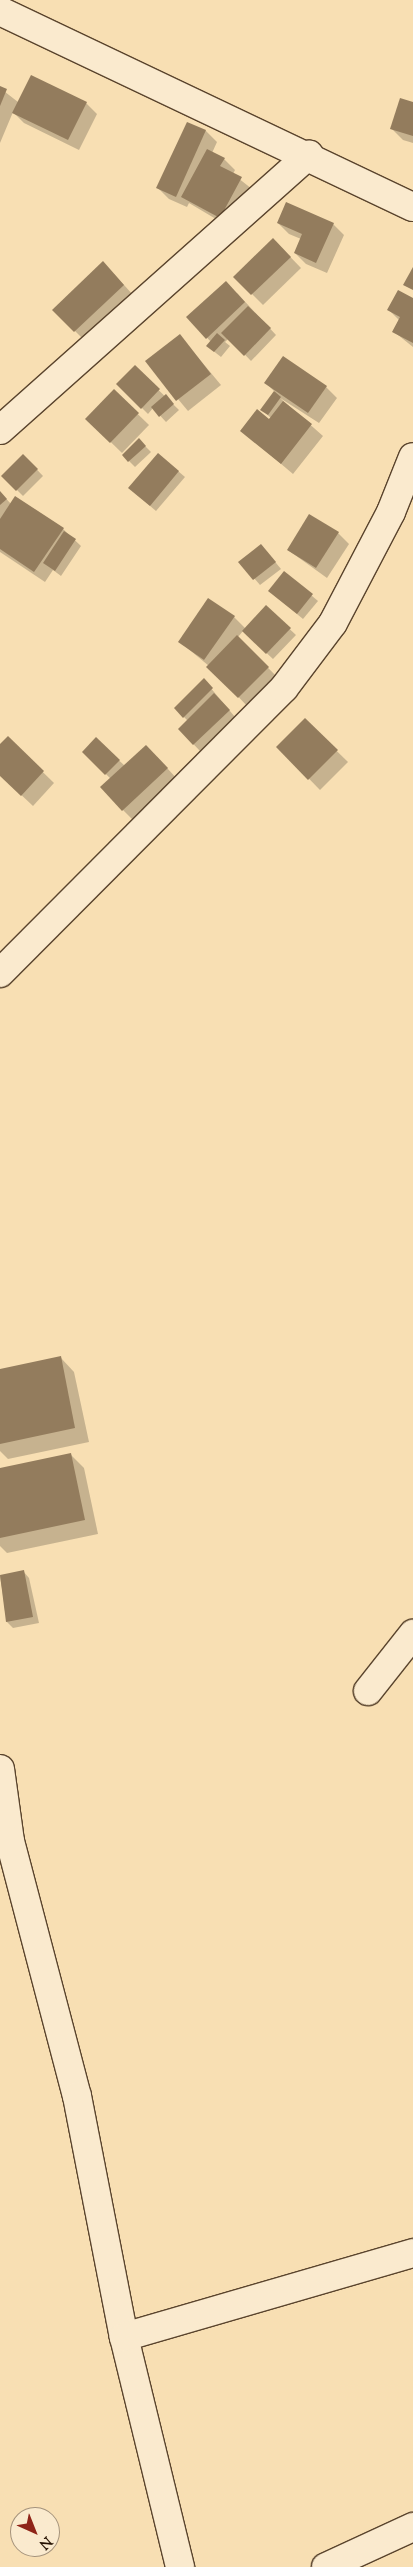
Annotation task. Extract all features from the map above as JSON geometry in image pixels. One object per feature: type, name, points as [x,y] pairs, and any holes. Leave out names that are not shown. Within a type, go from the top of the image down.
[{"type":"street","points":[[0,11],[309,155],[413,207]]},
{"type":"street","points":[[0,430],[309,155]]},
{"type":"street","points":[[0,973],[284,688],[333,623],[391,512],[413,457]]},
{"type":"street","points":[[368,1691],[413,1634]]},
{"type":"street","points":[[0,1769],[5,1835],[77,2096],[124,2337],[180,2567]]},
{"type":"street","points":[[124,2337],[413,2253]]},
{"type":"street","points":[[326,2567],[413,2527]]},
{"type":"building","points":[[31,75],[87,102],[68,140],[12,113]]},
{"type":"building","points":[[0,86],[7,89],[0,106]]},
{"type":"building","points":[[400,98],[413,102],[413,136],[390,129]]},
{"type":"building","points":[[187,122],[206,130],[176,197],[156,188]]},
{"type":"building","points":[[207,149],[225,158],[220,166],[242,177],[220,218],[181,197]]},
{"type":"building","points":[[286,202],[334,223],[316,263],[294,253],[302,234],[277,223]]},
{"type":"building","points":[[273,238],[291,257],[251,295],[233,277]]},
{"type":"building","points":[[103,261],[124,285],[74,332],[52,310]]},
{"type":"building","points":[[413,267],[413,290],[403,285]]},
{"type":"building","points":[[226,281],[245,302],[206,339],[186,317]]},
{"type":"building","points":[[398,290],[413,298],[413,343],[392,332],[400,317],[387,310]]},
{"type":"building","points":[[248,306],[271,328],[244,356],[221,333]]},
{"type":"building","points":[[217,333],[225,340],[214,352],[206,346]]},
{"type":"building","points":[[180,334],[211,374],[176,401],[145,361]]},
{"type":"building","points":[[283,356],[327,386],[308,413],[264,383]]},
{"type":"building","points":[[135,365],[160,389],[141,409],[116,384]]},
{"type":"building","points":[[114,389],[139,413],[110,443],[85,419]]},
{"type":"building","points":[[274,391],[281,397],[268,415],[260,410]]},
{"type":"building","points":[[166,394],[174,404],[159,417],[151,407]]},
{"type":"building","points":[[283,401],[312,424],[281,464],[240,431],[257,409],[269,419]]},
{"type":"building","points":[[139,438],[146,446],[128,462],[122,455]]},
{"type":"building","points":[[158,453],[179,471],[150,506],[128,488]]},
{"type":"building","points":[[23,454],[38,469],[16,491],[1,476]]},
{"type":"building","points":[[0,491],[7,499],[0,505]]},
{"type":"building","points":[[15,496],[64,528],[34,572],[0,549],[0,519]]},
{"type":"building","points":[[309,514],[339,532],[316,568],[287,550]]},
{"type":"building","points":[[64,531],[76,539],[55,571],[43,563]]},
{"type":"building","points":[[261,544],[276,562],[253,580],[238,562]]},
{"type":"building","points":[[284,571],[313,594],[297,614],[268,591]]},
{"type":"building","points":[[208,598],[235,616],[204,660],[178,642]]},
{"type":"building","points":[[266,605],[291,628],[266,654],[242,631]]},
{"type":"building","points":[[237,635],[269,667],[238,698],[206,667]]},
{"type":"building","points":[[204,678],[213,688],[183,718],[174,708]]},
{"type":"building","points":[[214,693],[230,710],[193,745],[178,729]]},
{"type":"building","points":[[305,718],[338,750],[308,780],[276,747]]},
{"type":"building","points":[[8,736],[44,771],[21,796],[0,776],[0,744]]},
{"type":"building","points":[[96,737],[120,760],[105,775],[82,752]]},
{"type":"building","points":[[146,745],[168,768],[122,811],[100,787]]},
{"type":"building","points":[[61,1356],[75,1428],[0,1444],[0,1369]]},
{"type":"building","points":[[71,1453],[85,1520],[0,1538],[0,1468]]},
{"type":"building","points":[[24,1570],[33,1617],[6,1622],[0,1575]]}]
